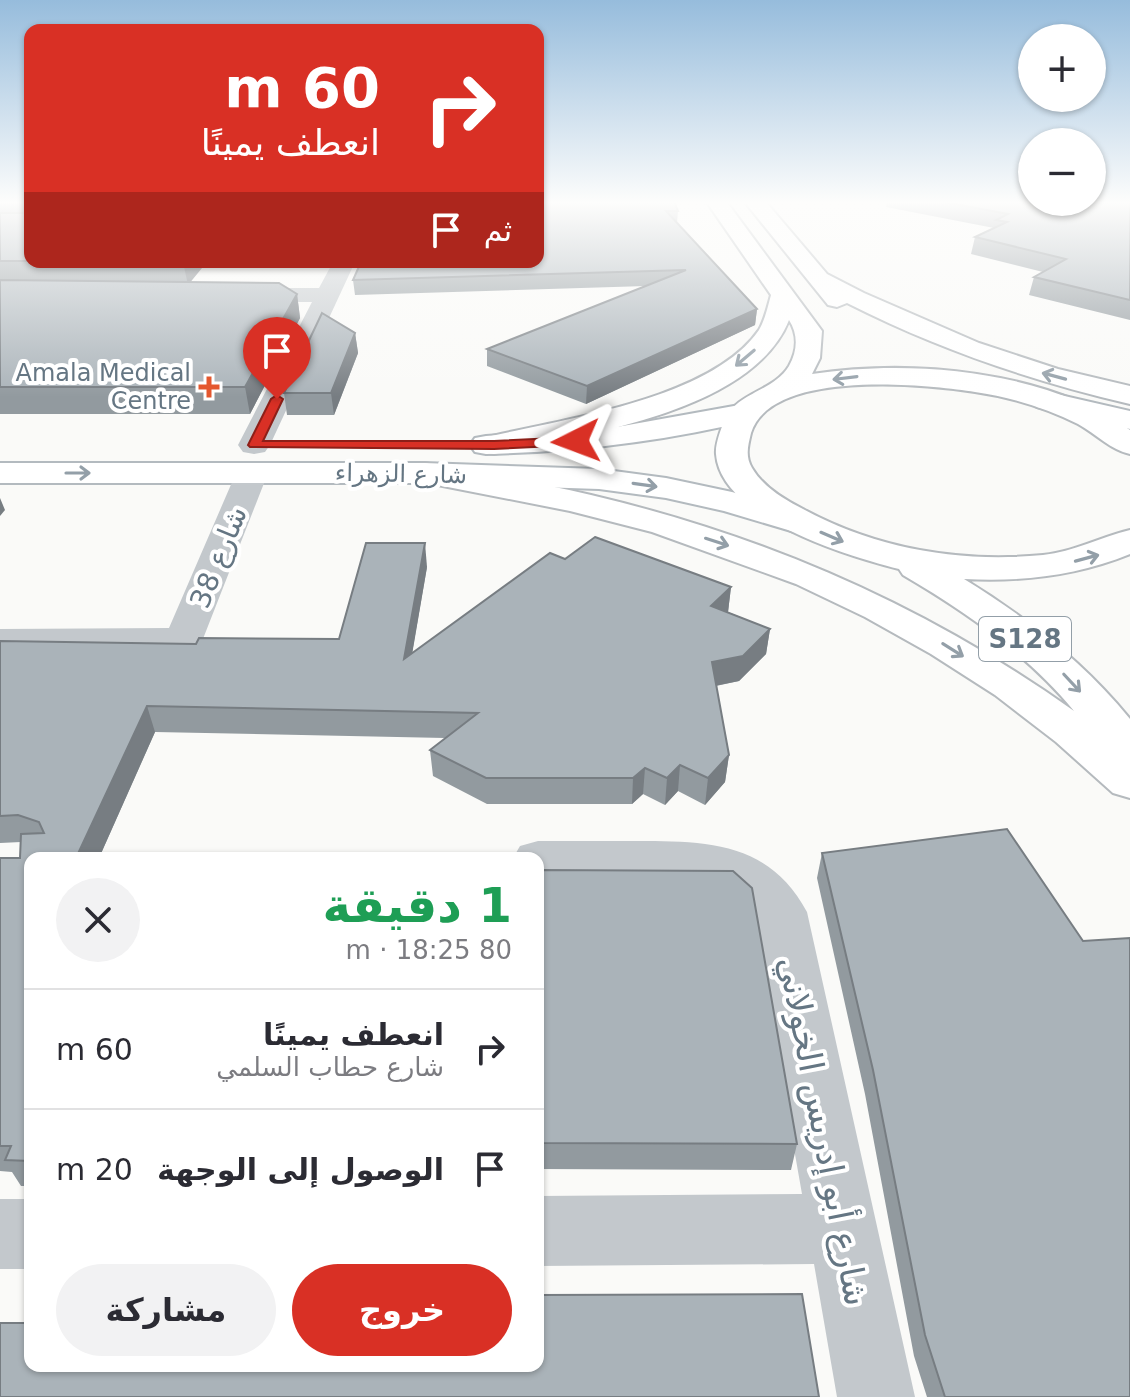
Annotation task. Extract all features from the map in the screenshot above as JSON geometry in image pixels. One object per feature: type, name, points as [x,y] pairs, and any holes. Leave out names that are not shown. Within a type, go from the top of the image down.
[{"type":"main road","points":[[764,266],[809,331],[810,351],[801,371],[783,391]]},
{"type":"main road","points":[[808,266],[862,323],[903,348],[1004,388],[1130,420]]},
{"type":"main road","points":[[818,278],[879,312],[938,339],[1014,365],[1130,395]]},
{"type":"main road","points":[[494,445],[613,417],[670,400],[717,380],[749,357],[769,335],[784,293]]},
{"type":"main road","points":[[783,391],[846,377],[884,375],[950,379],[1004,388]]},
{"type":"main road","name":"شارع الزهراء","points":[[0,473],[603,439],[654,433],[745,413],[783,391]]},
{"type":"main road","points":[[1047,401],[1086,417],[1130,445]]},
{"type":"main road","points":[[745,413],[733,432],[730,453],[740,476],[763,500],[798,522],[843,542],[896,557],[955,566],[1013,569],[1066,564],[1110,552],[1130,541]]},
{"type":"main road","name":"شارع الزهراء","points":[[0,445],[253,459],[424,473],[599,479],[732,502],[798,522]]},
{"type":"main road","points":[[424,473],[591,505],[678,529],[761,557],[845,591],[930,635],[1015,689],[1104,757],[1130,781]]},
{"type":"main road","name":"S128","points":[[896,557],[949,585],[1000,618],[1048,657],[1130,751]]},
{"type":"street","name":"شارع 38","points":[[0,641],[184,640],[253,459],[341,268]]},
{"type":"street","points":[[216,294],[328,295]]},
{"type":"street","name":"شارع أبو إدريس الخولاني","points":[[544,860],[701,860],[726,866],[748,878],[767,893],[780,912],[876,1397]]},
{"type":"street","points":[[544,1231],[843,1229]]},
{"type":"street","points":[[0,1234],[24,1234]]},
{"type":"building","points":[[717,266],[757,309],[587,386],[487,349],[686,270],[353,280],[358,268]]},
{"type":"building","points":[[1053,266],[1130,266],[1130,300],[1034,277]]},
{"type":"building","points":[[0,280],[279,283],[297,294],[245,387],[0,387]]},
{"type":"building","points":[[322,313],[355,333],[331,393],[284,393]]},
{"type":"building","points":[[595,537],[731,587],[711,606],[770,629],[743,656],[712,662],[729,755],[708,778],[680,765],[667,778],[645,768],[633,778],[486,778],[430,750],[478,713],[147,706],[79,852],[24,852],[24,1161],[5,1160],[11,1146],[0,1146],[0,858],[20,858],[21,834],[44,833],[39,822],[18,815],[0,816],[0,641],[196,644],[199,638],[339,639],[366,543],[425,543],[404,659],[550,553],[565,559]]},
{"type":"building","points":[[1007,829],[1083,941],[1130,938],[1130,1397],[945,1397],[925,1335],[873,1070],[822,853]]},
{"type":"building","points":[[544,870],[733,871],[752,888],[797,1144],[544,1143]]},
{"type":"building","points":[[802,1294],[819,1397],[0,1397],[0,1323],[24,1323],[24,1372],[544,1372],[544,1295]]},
{"type":"place","name":"Amala Medical Centre","points":[[209,387]]},
{"type":"route","points":[[277,399],[254,445],[494,445],[576,441]]}]
